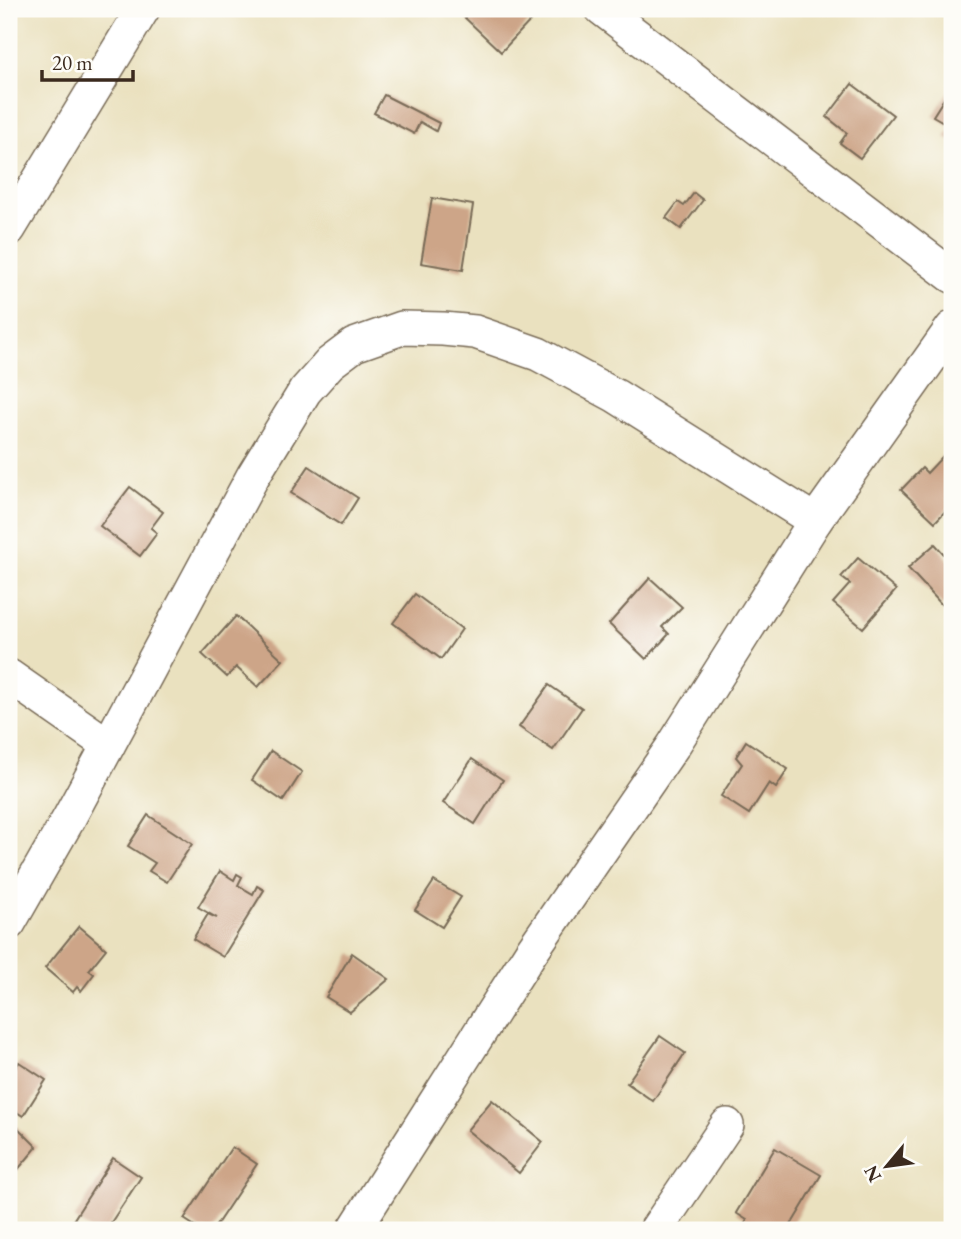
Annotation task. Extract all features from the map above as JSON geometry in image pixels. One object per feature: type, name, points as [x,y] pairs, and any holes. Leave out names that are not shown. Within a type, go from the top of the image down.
[{"type":"street","points":[[9,229],[143,9]]},
{"type":"street","points":[[602,9],[952,276]]},
{"type":"street","points":[[9,923],[253,476],[305,391],[330,363],[376,335],[402,327],[475,332],[538,354],[616,396],[815,521]]},
{"type":"street","points":[[354,1230],[523,963],[673,746],[815,521],[952,328]]},
{"type":"street","points":[[9,676],[108,745]]},
{"type":"street","points":[[656,1230],[727,1125]]},
{"type":"building","points":[[470,9],[523,9],[533,18],[501,52],[463,16]]},
{"type":"building","points":[[852,84],[893,115],[860,158],[840,143],[847,133],[827,117]]},
{"type":"building","points":[[952,86],[952,127],[933,116]]},
{"type":"building","points":[[384,95],[439,123],[436,131],[420,122],[414,134],[374,113]]},
{"type":"building","points":[[952,127],[952,141],[945,137]]},
{"type":"building","points":[[694,193],[703,200],[681,229],[666,218],[678,202],[684,206]]},
{"type":"building","points":[[432,198],[473,205],[463,270],[421,263]]},
{"type":"building","points":[[943,456],[952,465],[952,504],[935,522],[901,490],[922,468],[927,473]]},
{"type":"building","points":[[309,466],[358,498],[341,525],[291,493]]},
{"type":"building","points":[[130,487],[163,512],[151,528],[157,533],[140,556],[100,526]]},
{"type":"building","points":[[935,544],[952,563],[952,597],[943,606],[908,568]]},
{"type":"building","points":[[858,558],[896,590],[863,628],[833,603],[850,584],[841,577]]},
{"type":"building","points":[[650,578],[682,607],[662,627],[669,634],[646,659],[609,624]]},
{"type":"building","points":[[415,594],[462,629],[441,659],[393,623]]},
{"type":"building","points":[[236,616],[283,660],[258,687],[236,667],[227,677],[202,654]]},
{"type":"building","points":[[549,685],[582,708],[553,750],[519,727]]},
{"type":"building","points":[[746,741],[788,769],[776,788],[769,783],[749,814],[721,796],[742,764],[736,757]]},
{"type":"building","points":[[271,751],[302,772],[283,801],[252,780]]},
{"type":"building","points":[[472,759],[503,780],[475,824],[443,803]]},
{"type":"building","points":[[148,815],[192,844],[167,882],[149,871],[155,863],[128,846]]},
{"type":"building","points":[[220,871],[234,880],[237,874],[242,877],[238,885],[253,894],[257,886],[264,890],[223,957],[193,939],[208,914],[217,918],[198,907]]},
{"type":"building","points":[[434,881],[461,897],[442,927],[415,910]]},
{"type":"building","points":[[79,926],[106,949],[89,970],[94,974],[81,991],[77,987],[73,992],[45,968]]},
{"type":"building","points":[[352,953],[389,979],[350,1012],[326,997]]},
{"type":"building","points":[[660,1036],[685,1053],[653,1101],[627,1083]]},
{"type":"building","points":[[19,1062],[46,1080],[23,1116],[9,1107],[9,1078]]},
{"type":"building","points":[[492,1100],[543,1142],[519,1173],[467,1130]]},
{"type":"building","points":[[14,1124],[37,1147],[9,1180],[9,1130]]},
{"type":"building","points":[[232,1147],[257,1164],[213,1230],[201,1230],[184,1219]]},
{"type":"building","points":[[775,1148],[821,1175],[788,1230],[742,1230],[747,1220],[736,1213]]},
{"type":"building","points":[[113,1158],[141,1177],[106,1230],[91,1230],[74,1219]]}]
